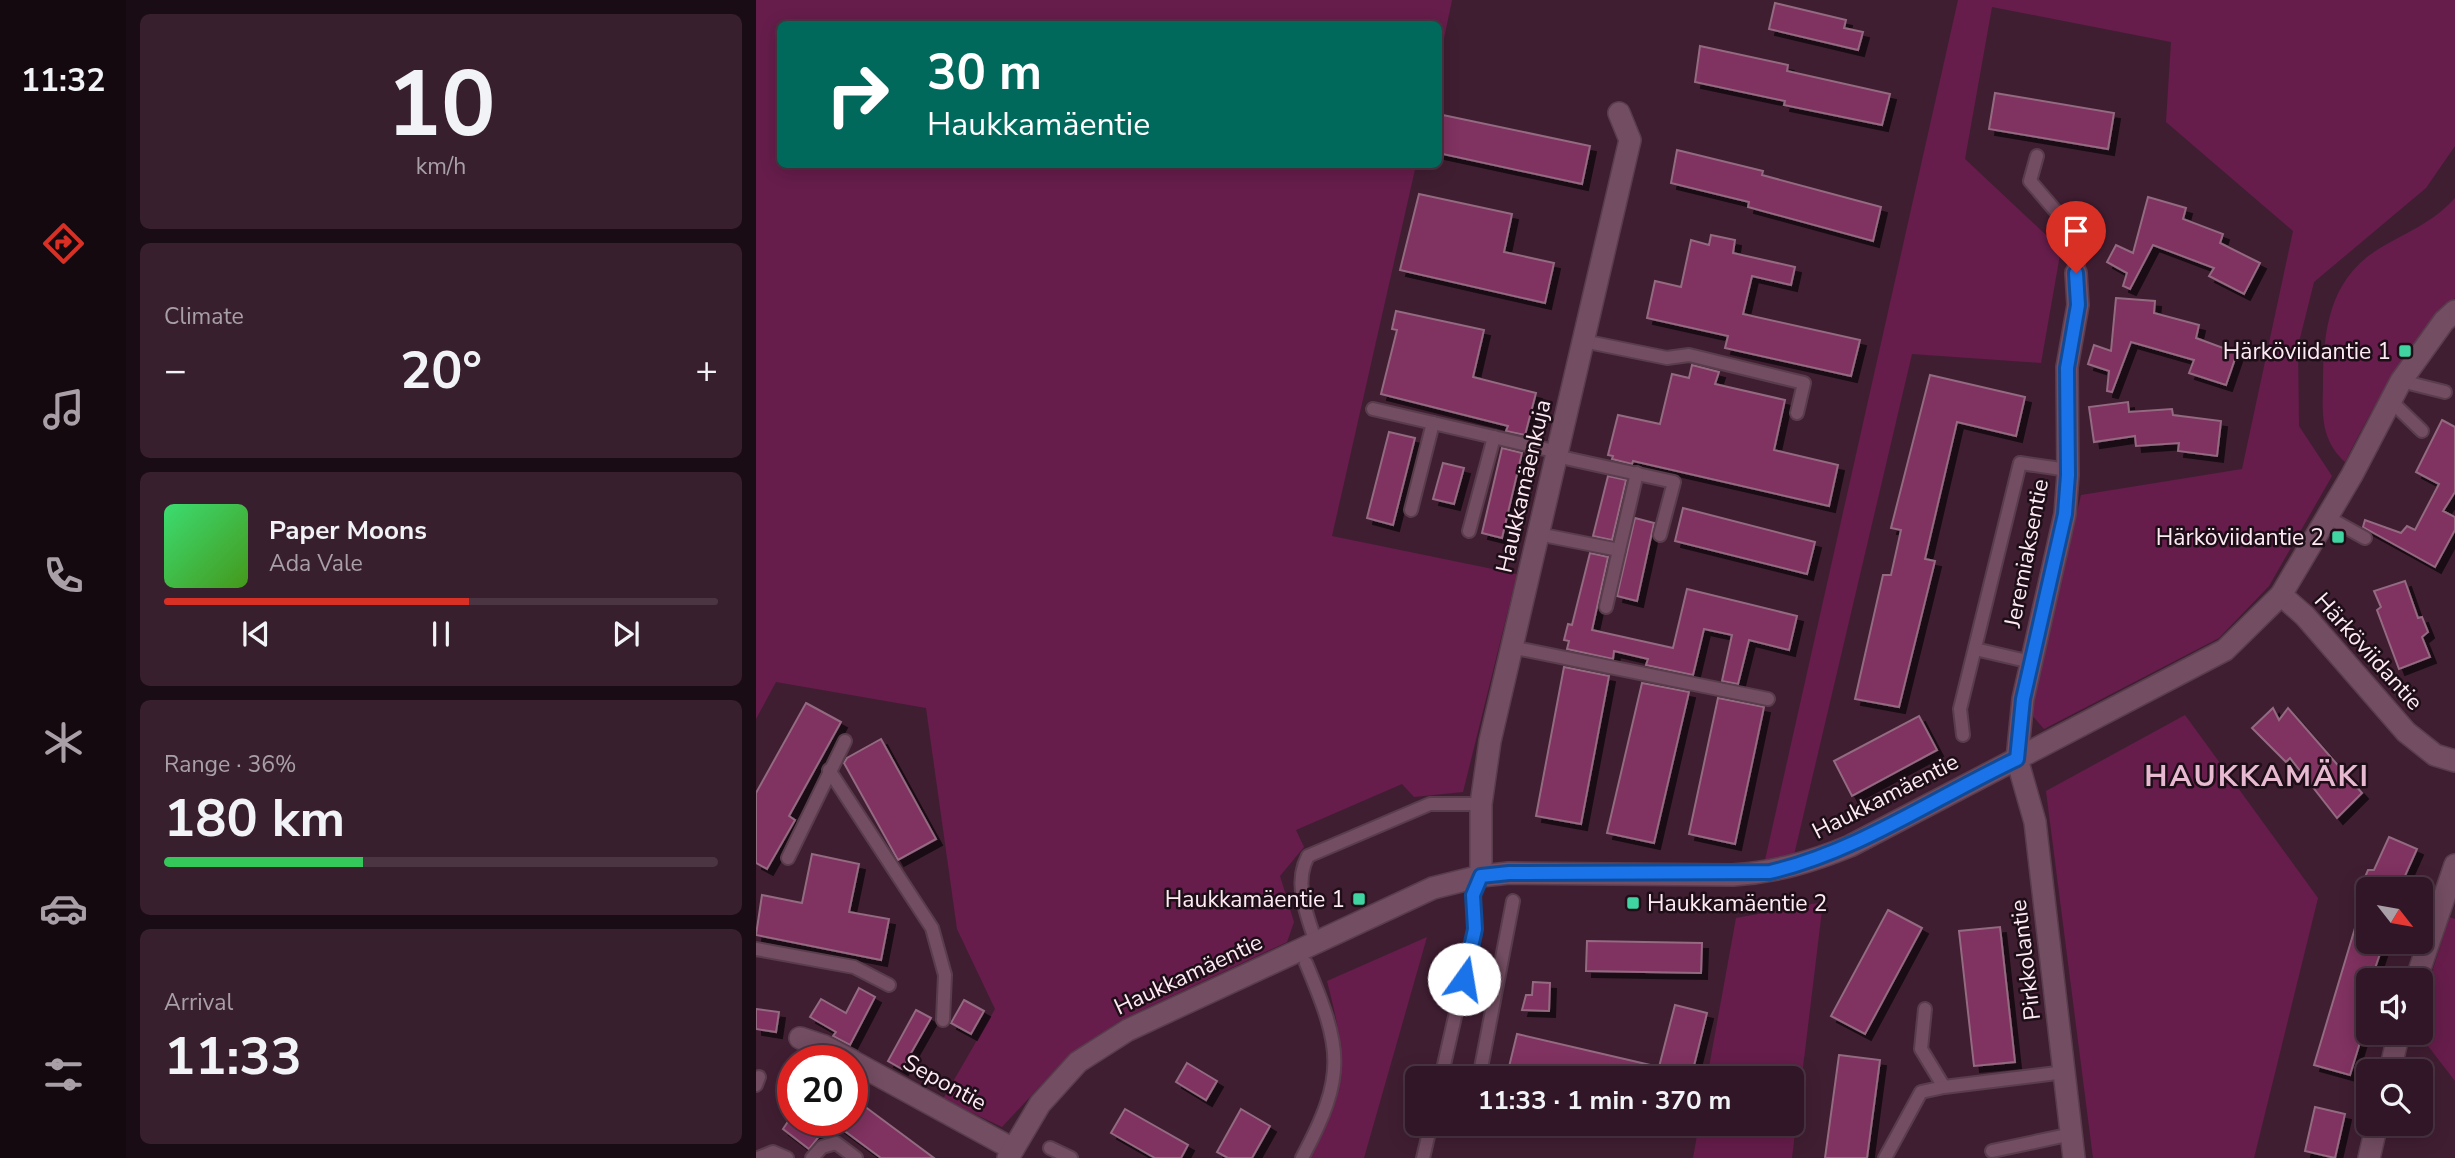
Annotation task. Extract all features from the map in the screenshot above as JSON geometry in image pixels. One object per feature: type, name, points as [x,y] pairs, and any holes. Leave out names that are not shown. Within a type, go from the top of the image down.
[{"type":"street","name":"Haukkamäenkuja","points":[[1481,876],[1481,804],[1490,741],[1630,140],[1619,113]]},
{"type":"street","name":"Jeremiaksentie","points":[[2017,759],[2023,699],[2065,514],[2068,470],[2067,368],[2078,305],[2076,273]]},
{"type":"street","name":"Haukkamäentie","points":[[1010,1153],[1040,1104],[1078,1062],[1128,1030],[1433,888],[1481,876],[1509,873],[1770,872],[1805,864],[1850,846],[2225,650],[2281,595],[2401,381],[2444,321],[2455,311]]},
{"type":"street","name":"Härköviidantie","points":[[2281,595],[2305,617],[2406,732],[2435,755],[2455,761]]},
{"type":"street","name":"Pirkkolantie","points":[[2017,759],[2035,822],[2074,1158]]},
{"type":"street","points":[[2420,968],[2455,865]]},
{"type":"street","name":"Sepontie","points":[[800,1038],[821,1045]]},
{"type":"street","name":"Sepontie","points":[[868,1070],[1010,1153]]},
{"type":"street","points":[[2369,1158],[2374,1136]]},
{"type":"lane","points":[[2037,156],[2031,181],[2082,242],[2076,273]]},
{"type":"lane","points":[[1583,341],[1667,358],[1689,355],[1804,383],[1797,413]]},
{"type":"lane","points":[[2401,381],[2445,392]]},
{"type":"lane","points":[[2391,401],[2422,430]]},
{"type":"lane","points":[[1373,409],[1674,481],[1660,535]]},
{"type":"lane","points":[[1411,510],[1433,423]]},
{"type":"lane","points":[[1469,531],[1494,437]]},
{"type":"lane","points":[[1963,735],[1960,709],[2020,463],[2068,470]]},
{"type":"lane","points":[[1606,607],[1637,473]]},
{"type":"lane","points":[[2327,517],[2365,538]]},
{"type":"lane","points":[[1538,534],[1619,550]]},
{"type":"lane","points":[[1511,647],[1768,699]]},
{"type":"lane","points":[[1975,649],[2031,662]]},
{"type":"lane","points":[[788,858],[845,741]]},
{"type":"lane","points":[[829,770],[932,928],[945,975],[943,1020]]},
{"type":"lane","points":[[1316,943],[1304,904],[1300,877],[1308,856],[1430,804],[1481,804]]},
{"type":"lane","points":[[1444,1066],[1475,929],[1473,895],[1481,876]]},
{"type":"lane","points":[[1481,1066],[1513,901]]},
{"type":"lane","points":[[756,949],[854,967],[889,985]]},
{"type":"lane","points":[[1302,1158],[1321,1123],[1336,1069],[1333,1034],[1306,963]]},
{"type":"lane","points":[[1925,1009],[1921,1049],[1944,1087]]},
{"type":"lane","points":[[1885,1158],[1921,1092],[2065,1072]]},
{"type":"lane","points":[[1992,1151],[2071,1134]]},
{"type":"lane","points":[[1423,1158],[1428,1136]]},
{"type":"lane","points":[[812,1158],[822,1147],[836,1143],[856,1158]]},
{"type":"lane","points":[[1050,1148],[1071,1158]]},
{"type":"lane","points":[[758,1158],[773,1152],[787,1158]]},
{"type":"shaded area","points":[[756,0],[1452,0],[1442,48],[1442,21],[777,21],[777,168],[1415,168],[1332,536],[1517,574],[1463,792],[1414,797],[1402,784],[1296,830],[1304,847],[1280,876],[1294,922],[1287,942],[1123,1019],[1069,1055],[1002,1127],[943,1099],[995,1009],[957,929],[926,708],[776,682],[756,719]]},
{"type":"shaded area","points":[[1958,0],[2455,0],[2455,146],[2426,188],[2314,282],[2298,346],[2299,426],[2332,476],[2269,586],[2219,638],[2044,729],[2030,713],[2081,495],[2242,469],[2293,231],[2166,122],[2171,42],[1992,7],[1965,159],[2061,249],[2041,363],[1912,354],[1794,855],[1765,860]]},
{"type":"shaded area","points":[[2455,198],[2455,298],[2407,355],[2380,396],[2345,462],[2337,454],[2328,437],[2323,409],[2324,352],[2335,300],[2353,270],[2367,257],[2434,217]]},
{"type":"shaded area","points":[[2185,715],[2318,898],[2254,1158],[2093,1158],[2046,791]]},
{"type":"shaded area","points":[[1823,902],[1803,1066],[1709,1066],[1736,918]]},
{"type":"shaded area","points":[[2449,917],[2455,919],[2455,1081],[2427,1045],[2433,1045],[2433,969]]},
{"type":"shaded area","points":[[1427,937],[1364,1158],[1310,1158],[1332,1111],[1341,1071],[1338,1031],[1327,981]]},
{"type":"shaded area","points":[[1697,1136],[1795,1136],[1792,1158],[1693,1158]]},
{"type":"building","points":[[1775,3],[1846,20],[1844,28],[1863,32],[1858,50],[1769,29]]},
{"type":"building","points":[[1700,46],[1788,65],[1787,71],[1890,94],[1882,125],[1784,105],[1785,101],[1695,82]]},
{"type":"building","points":[[1995,93],[2114,113],[2108,149],[1989,129]]},
{"type":"building","points":[[1442,115],[1590,146],[1582,184],[1442,154]]},
{"type":"building","points":[[1677,150],[1763,171],[1762,175],[1881,207],[1873,241],[1748,207],[1749,202],[1671,183]]},
{"type":"building","points":[[1419,194],[1512,214],[1504,252],[1554,263],[1545,303],[1400,270]]},
{"type":"building","points":[[2148,197],[2186,208],[2183,219],[2223,234],[2220,243],[2260,263],[2244,294],[2209,276],[2214,268],[2153,245],[2130,289],[2123,286],[2127,273],[2107,262],[2116,245],[2133,253]]},
{"type":"building","points":[[1711,235],[1735,240],[1733,253],[1795,267],[1791,285],[1752,276],[1743,314],[1860,340],[1851,376],[1725,348],[1728,336],[1647,318],[1655,281],[1681,287],[1691,240],[1709,245]]},
{"type":"building","points":[[2116,298],[2155,301],[2154,313],[2199,325],[2196,338],[2237,353],[2226,385],[2189,373],[2194,360],[2131,342],[2112,392],[2107,391],[2109,371],[2088,364],[2094,345],[2111,351]]},
{"type":"building","points":[[1396,311],[1484,330],[1473,377],[1536,393],[1525,435],[1506,431],[1508,426],[1381,394],[1397,330],[1392,329]]},
{"type":"building","points":[[1692,365],[1719,372],[1715,384],[1785,400],[1774,450],[1838,465],[1829,506],[1633,461],[1632,464],[1612,459],[1613,456],[1608,455],[1618,415],[1660,424],[1672,374],[1689,378]]},
{"type":"building","points":[[1930,375],[2025,397],[2016,436],[1957,422],[1925,559],[1935,561],[1899,707],[1855,699],[1883,575],[1891,575],[1901,530],[1891,528]]},
{"type":"building","points":[[2128,402],[2129,412],[2172,409],[2173,415],[2221,421],[2217,456],[2178,451],[2179,443],[2136,446],[2135,436],[2094,442],[2089,407]]},
{"type":"building","points":[[2442,420],[2455,427],[2455,492],[2443,511],[2455,517],[2455,530],[2435,567],[2363,527],[2365,520],[2401,533],[2407,526],[2415,530],[2439,484],[2416,472]]},
{"type":"building","points":[[1389,432],[1415,438],[1393,525],[1367,518]]},
{"type":"building","points":[[1502,448],[1522,453],[1502,538],[1482,533]]},
{"type":"building","points":[[1443,463],[1464,468],[1454,504],[1433,499]]},
{"type":"building","points":[[1608,476],[1626,480],[1612,540],[1593,536]]},
{"type":"building","points":[[1683,508],[1815,542],[1807,574],[1675,541]]},
{"type":"building","points":[[1635,518],[1654,523],[1637,601],[1617,596]]},
{"type":"building","points":[[1590,553],[1608,557],[1592,630],[1673,648],[1687,589],[1797,616],[1789,650],[1749,640],[1738,684],[1722,681],[1732,635],[1704,629],[1693,675],[1646,665],[1648,659],[1614,651],[1613,659],[1567,649],[1569,641],[1564,640],[1568,624],[1572,625]]},
{"type":"building","points":[[2405,581],[2418,618],[2422,617],[2428,632],[2422,637],[2430,657],[2399,669],[2377,610],[2381,607],[2374,591]]},
{"type":"building","points":[[1564,667],[1609,676],[1581,824],[1536,816]]},
{"type":"building","points":[[1642,683],[1689,692],[1654,843],[1607,833]]},
{"type":"building","points":[[1718,698],[1764,707],[1735,844],[1689,834]]},
{"type":"building","points":[[806,703],[841,722],[789,816],[795,820],[767,869],[756,863],[756,793]]},
{"type":"building","points":[[2273,708],[2279,720],[2288,708],[2362,793],[2337,818],[2290,758],[2286,762],[2252,728]]},
{"type":"building","points":[[1919,716],[1937,750],[1852,796],[1834,761]]},
{"type":"building","points":[[881,739],[936,839],[898,860],[844,763],[847,758]]},
{"type":"building","points":[[2389,837],[2417,849],[2404,877],[2365,877],[2368,870],[2374,870]]},
{"type":"building","points":[[812,854],[859,864],[849,912],[889,919],[881,960],[756,935],[762,895],[802,903]]},
{"type":"building","points":[[1888,910],[1922,928],[1865,1034],[1831,1016]]},
{"type":"building","points":[[2356,925],[2356,954],[2380,954],[2375,968],[2356,968],[2356,1045],[2359,1045],[2350,1075],[2314,1065]]},
{"type":"building","points":[[2000,927],[2015,1062],[1974,1066],[1959,931]]},
{"type":"building","points":[[1587,941],[1702,943],[1701,973],[1586,971]]},
{"type":"building","points":[[1533,982],[1550,983],[1549,1011],[1522,1010],[1526,995],[1532,995]]},
{"type":"building","points":[[859,988],[875,997],[850,1045],[833,1036],[836,1032],[810,1017],[821,999],[846,1013]]},
{"type":"building","points":[[964,1000],[984,1011],[971,1034],[951,1023]]},
{"type":"building","points":[[1675,1005],[1707,1013],[1694,1066],[1659,1066]]},
{"type":"building","points":[[756,1009],[779,1012],[776,1032],[756,1029]]},
{"type":"building","points":[[916,1010],[931,1018],[902,1069],[888,1061]]},
{"type":"building","points":[[1517,1034],[1655,1066],[1509,1066]]},
{"type":"building","points":[[1839,1055],[1880,1060],[1867,1158],[1825,1158]]},
{"type":"building","points":[[1187,1063],[1217,1081],[1206,1100],[1176,1082]]},
{"type":"building","points":[[2315,1107],[2345,1114],[2335,1158],[2305,1151]]},
{"type":"building","points":[[868,1109],[934,1158],[881,1158],[851,1136],[868,1136]]},
{"type":"building","points":[[1125,1109],[1188,1145],[1181,1158],[1155,1158],[1111,1133]]},
{"type":"building","points":[[1241,1109],[1270,1126],[1252,1158],[1228,1158],[1217,1152]]},
{"type":"building","points":[[792,1136],[819,1136],[809,1149]]},
{"type":"place","name":"Härköviidantie 1","points":[[2405,351]]},
{"type":"place","name":"Härköviidantie 2","points":[[2338,537]]},
{"type":"place","name":"Haukkamäentie 1","points":[[1359,899]]},
{"type":"place","name":"Haukkamäentie 2","points":[[1633,903]]},
{"type":"district","name":"HAUKKAMÄKI","points":[[2257,776]]},
{"type":"route","points":[[1464,979],[1475,929],[1473,895],[1481,876],[1509,873],[1733,875],[1770,872],[1805,864],[1850,846],[2017,759],[2023,699],[2065,514],[2068,475],[2067,368],[2078,305],[2076,273]]}]
